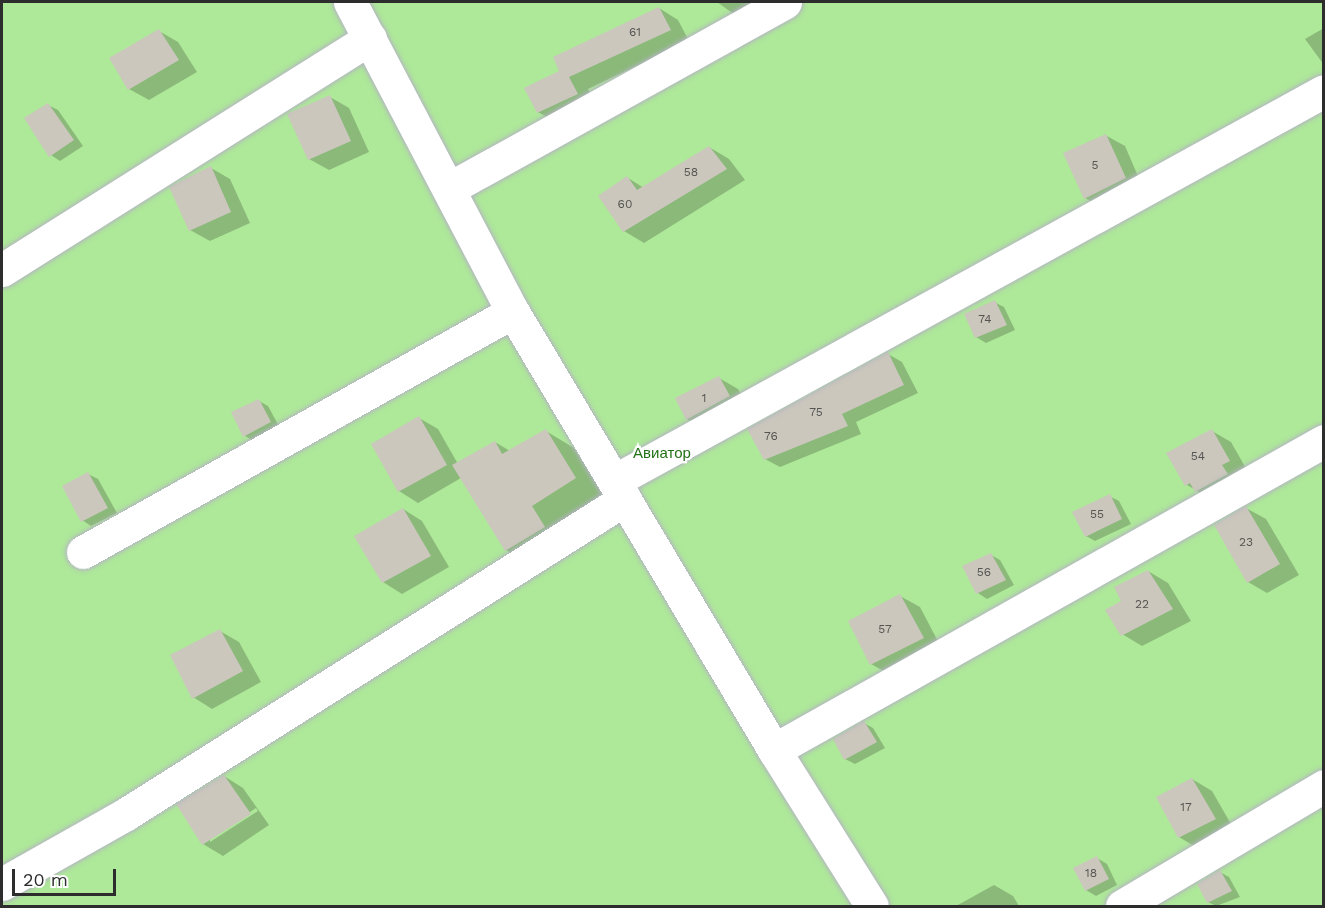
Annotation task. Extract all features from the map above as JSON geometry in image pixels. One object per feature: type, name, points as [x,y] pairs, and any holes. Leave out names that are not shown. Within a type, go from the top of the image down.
[{"type":"street","points":[[350,2],[450,188],[513,312],[774,750],[872,906]]},
{"type":"street","points":[[450,188],[785,2]]},
{"type":"street","points":[[2,270],[370,38]]},
{"type":"street","points":[[2,884],[126,814],[619,490],[1323,91]]},
{"type":"street","points":[[83,552],[513,312]]},
{"type":"street","points":[[774,750],[1323,441]]},
{"type":"street","points":[[1122,906],[1323,786]]},
{"type":"green space","name":"Авиатор","points":[[2,2],[1323,2],[1323,906],[2,906]]},
{"type":"building","points":[[659,7],[671,30],[569,77],[578,94],[537,113],[524,88],[559,71],[553,57]]},
{"type":"building","points":[[159,29],[179,60],[128,90],[109,58]]},
{"type":"building","points":[[330,95],[351,141],[308,160],[287,114]]},
{"type":"building","points":[[48,103],[74,140],[49,157],[24,118]]},
{"type":"building","points":[[1106,134],[1126,178],[1084,199],[1063,153]]},
{"type":"building","points":[[709,146],[727,169],[623,232],[598,196],[627,176],[637,190]]},
{"type":"building","points":[[211,166],[231,212],[189,231],[169,187]]},
{"type":"building","points":[[995,300],[1007,325],[975,338],[964,314]]},
{"type":"building","points":[[888,352],[904,385],[842,414],[848,426],[764,460],[747,429]]},
{"type":"building","points":[[719,376],[730,396],[686,420],[675,398]]},
{"type":"building","points":[[259,399],[271,422],[243,437],[231,412]]},
{"type":"building","points":[[419,416],[447,465],[398,492],[371,444]]},
{"type":"building","points":[[546,429],[576,478],[532,506],[545,527],[505,551],[452,465],[495,441],[502,454]]},
{"type":"building","points":[[1212,429],[1230,461],[1222,465],[1228,474],[1195,492],[1190,483],[1185,486],[1166,453]]},
{"type":"building","points":[[88,472],[108,508],[81,522],[62,486]]},
{"type":"building","points":[[1110,494],[1122,519],[1085,537],[1072,512]]},
{"type":"building","points":[[1246,506],[1280,564],[1247,583],[1214,525]]},
{"type":"building","points":[[403,508],[431,556],[382,583],[354,536]]},
{"type":"building","points":[[991,553],[1006,580],[976,594],[962,566]]},
{"type":"building","points":[[1148,570],[1173,609],[1121,636],[1105,610],[1121,601],[1114,587]]},
{"type":"building","points":[[900,594],[924,638],[870,665],[848,621]]},
{"type":"building","points":[[220,629],[243,671],[192,699],[170,655]]},
{"type":"building","points":[[864,721],[877,742],[844,760],[833,739]]},
{"type":"building","points":[[224,775],[251,814],[202,845],[176,804]]},
{"type":"building","points":[[1192,778],[1216,819],[1178,838],[1156,797]]},
{"type":"building","points":[[1097,856],[1109,879],[1085,891],[1073,868]]},
{"type":"building","points":[[1220,870],[1232,891],[1207,903],[1197,884]]}]
